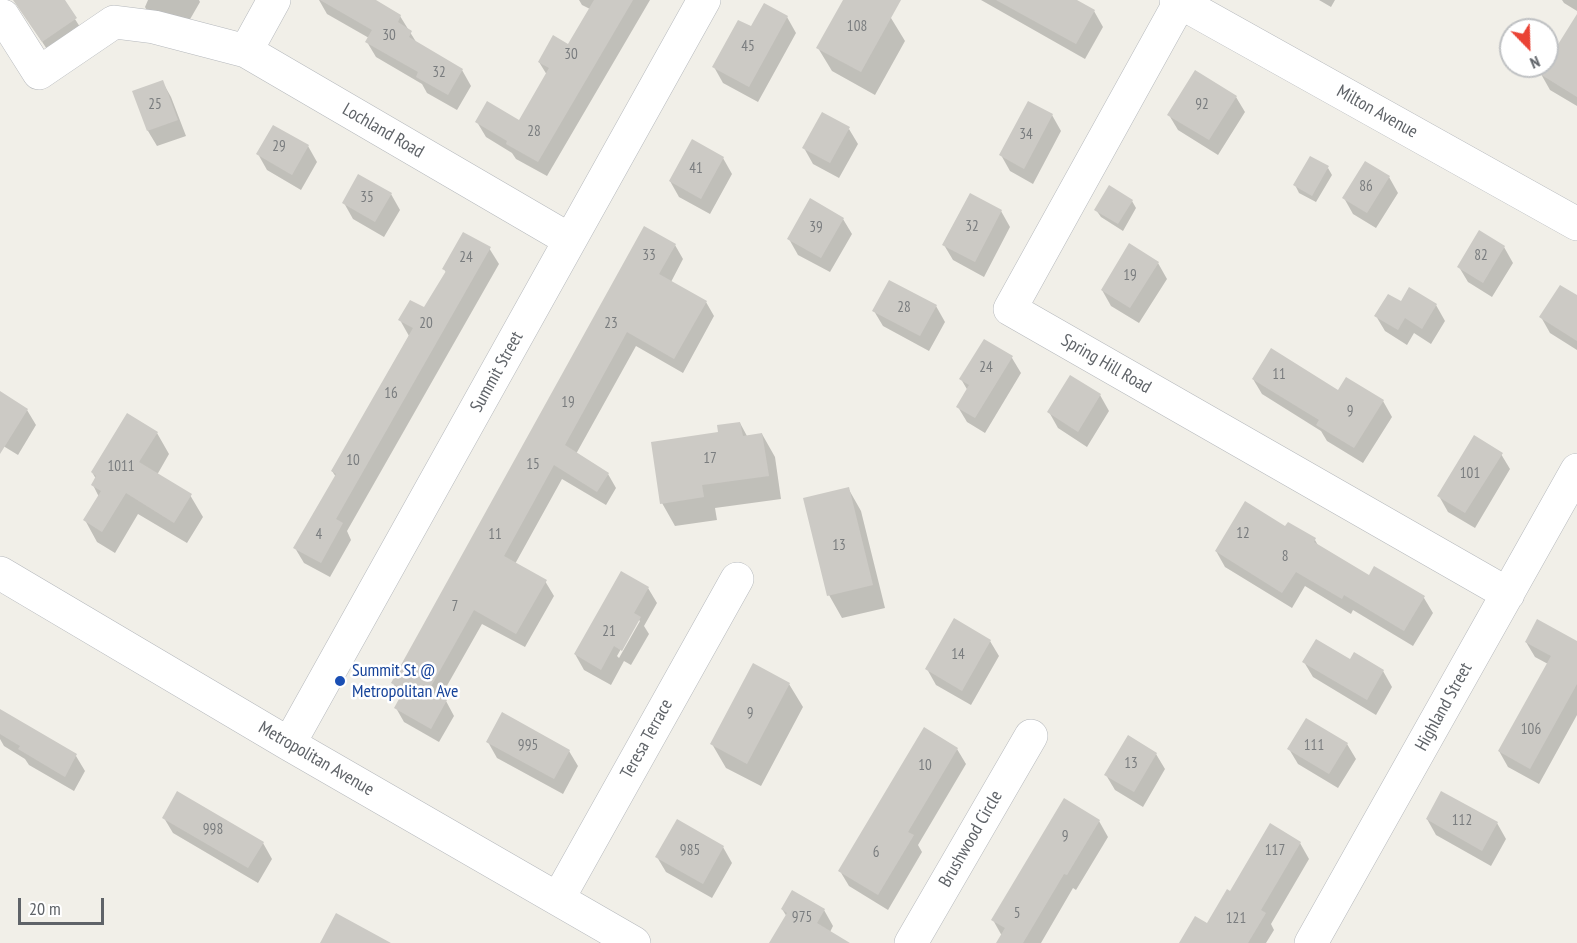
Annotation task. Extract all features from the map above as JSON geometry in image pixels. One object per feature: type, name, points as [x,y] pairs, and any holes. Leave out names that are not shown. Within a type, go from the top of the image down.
[{"type":"street","points":[[246,51],[274,0]]},
{"type":"street","name":"Summit Street","points":[[289,744],[704,0]]},
{"type":"street","name":"Milton Avenue","points":[[1178,1],[1214,9],[1577,224]]},
{"type":"street","name":"Spring Hill Road","points":[[1178,1],[1010,309],[1508,594]]},
{"type":"street","name":"Lochland Road","points":[[3,16],[39,73],[114,22],[153,27],[246,51],[570,240]]},
{"type":"street","name":"Highland Street","points":[[1311,943],[1577,470]]},
{"type":"street","name":"Metropolitan Avenue","points":[[0,573],[633,943]]},
{"type":"street","name":"Teresa Terrace","points":[[558,899],[736,579]]},
{"type":"street","name":"Brushwood Circle","points":[[911,943],[1031,736]]},
{"type":"building","points":[[13,0],[65,0],[77,18],[42,42]]},
{"type":"building","points":[[320,0],[376,0],[401,15],[398,22],[412,31],[409,37],[463,69],[448,95],[416,77],[418,72],[365,42],[372,30]]},
{"type":"building","points":[[594,0],[633,0],[538,162],[506,144],[507,141],[475,122],[487,101],[519,120],[549,68],[538,62],[553,35],[568,44]]},
{"type":"building","points":[[843,0],[901,0],[861,72],[816,48]]},
{"type":"building","points":[[996,0],[1077,0],[1095,10],[1076,44]]},
{"type":"building","points":[[764,3],[788,16],[749,87],[712,67],[738,20],[751,26]]},
{"type":"building","points":[[1577,14],[1577,97],[1546,78],[1559,78],[1559,43]]},
{"type":"building","points":[[1195,70],[1237,96],[1209,140],[1167,115]]},
{"type":"building","points":[[163,80],[178,120],[147,131],[132,91]]},
{"type":"building","points":[[1028,101],[1053,114],[1024,169],[999,155]]},
{"type":"building","points":[[822,112],[850,127],[830,163],[802,148]]},
{"type":"building","points":[[273,125],[309,145],[292,175],[256,154]]},
{"type":"building","points":[[692,139],[724,157],[701,199],[669,181]]},
{"type":"building","points":[[1310,156],[1329,166],[1312,196],[1293,185]]},
{"type":"building","points":[[1365,161],[1390,176],[1367,213],[1342,198]]},
{"type":"building","points":[[358,174],[392,193],[375,222],[342,203]]},
{"type":"building","points":[[1109,185],[1133,200],[1118,224],[1094,210]]},
{"type":"building","points":[[970,193],[1002,210],[975,262],[942,245]]},
{"type":"building","points":[[810,198],[844,218],[821,258],[787,239]]},
{"type":"building","points":[[644,226],[676,244],[659,274],[707,301],[674,359],[627,332],[565,445],[609,473],[597,492],[554,465],[504,556],[547,580],[516,634],[474,610],[429,690],[447,700],[431,729],[394,708],[404,690],[391,683]]},
{"type":"building","points":[[1479,230],[1505,246],[1483,283],[1457,267]]},
{"type":"building","points":[[463,232],[491,247],[336,519],[343,523],[321,563],[293,548],[336,474],[331,471],[413,328],[398,320],[410,300],[424,307],[446,271],[442,269]]},
{"type":"building","points":[[1129,243],[1159,262],[1130,308],[1101,290]]},
{"type":"building","points":[[889,280],[937,305],[920,336],[872,311]]},
{"type":"building","points":[[1560,285],[1577,295],[1577,341],[1539,317]]},
{"type":"building","points":[[1409,287],[1437,304],[1422,329],[1405,318],[1398,330],[1374,316],[1388,294],[1401,301]]},
{"type":"building","points":[[984,339],[1013,356],[975,418],[956,407],[969,385],[959,379]]},
{"type":"building","points":[[1271,348],[1338,390],[1346,377],[1384,400],[1354,448],[1316,425],[1319,420],[1252,379]]},
{"type":"building","points":[[1070,375],[1101,394],[1078,432],[1047,412]]},
{"type":"building","points":[[0,391],[28,409],[0,454]]},
{"type":"building","points":[[127,413],[158,432],[139,462],[192,494],[174,523],[126,493],[102,532],[83,520],[101,491],[91,485],[96,476],[91,472]]},
{"type":"building","points":[[740,422],[743,436],[762,433],[769,476],[702,485],[704,497],[660,504],[651,442],[718,432],[717,425]]},
{"type":"building","points":[[1474,435],[1503,453],[1465,513],[1437,496]]},
{"type":"building","points":[[849,487],[873,585],[827,596],[803,498]]},
{"type":"building","points":[[1245,501],[1285,526],[1288,522],[1316,538],[1314,542],[1369,575],[1374,566],[1425,596],[1404,631],[1344,595],[1342,599],[1296,572],[1282,593],[1215,551]]},
{"type":"building","points":[[621,571],[649,587],[634,613],[641,617],[622,651],[614,646],[601,670],[574,654]]},
{"type":"building","points":[[954,618],[991,640],[962,691],[925,669]]},
{"type":"building","points":[[1537,619],[1577,641],[1577,684],[1530,769],[1498,751],[1551,656],[1525,642]]},
{"type":"building","points":[[1316,639],[1350,659],[1354,652],[1384,670],[1367,700],[1302,662]]},
{"type":"building","points":[[753,663],[790,683],[747,764],[710,744]]},
{"type":"building","points":[[0,709],[77,754],[65,777],[18,749],[20,746],[0,734]]},
{"type":"building","points":[[502,712],[570,750],[554,779],[486,742]]},
{"type":"building","points":[[1306,718],[1348,743],[1329,774],[1287,749]]},
{"type":"building","points":[[924,727],[958,748],[908,832],[914,835],[878,895],[838,871]]},
{"type":"building","points":[[1128,735],[1157,753],[1134,792],[1104,775]]},
{"type":"building","points":[[177,791],[264,842],[248,868],[162,818]]},
{"type":"building","points":[[1441,791],[1498,822],[1482,851],[1426,819]]},
{"type":"building","points":[[1064,798],[1100,820],[1067,875],[1064,874],[1023,943],[996,943],[1005,928],[991,920]]},
{"type":"building","points":[[677,819],[724,846],[703,884],[655,857]]},
{"type":"building","points":[[1270,823],[1301,842],[1261,910],[1266,913],[1248,943],[1179,943],[1195,916],[1207,923],[1227,889],[1230,891]]},
{"type":"building","points":[[792,890],[825,909],[817,923],[850,943],[769,943],[787,913],[781,909]]},
{"type":"building","points":[[336,913],[391,943],[320,943]]},
{"type":"place","name":"Summit St @ Metropolitan Ave","points":[[340,681]]}]
